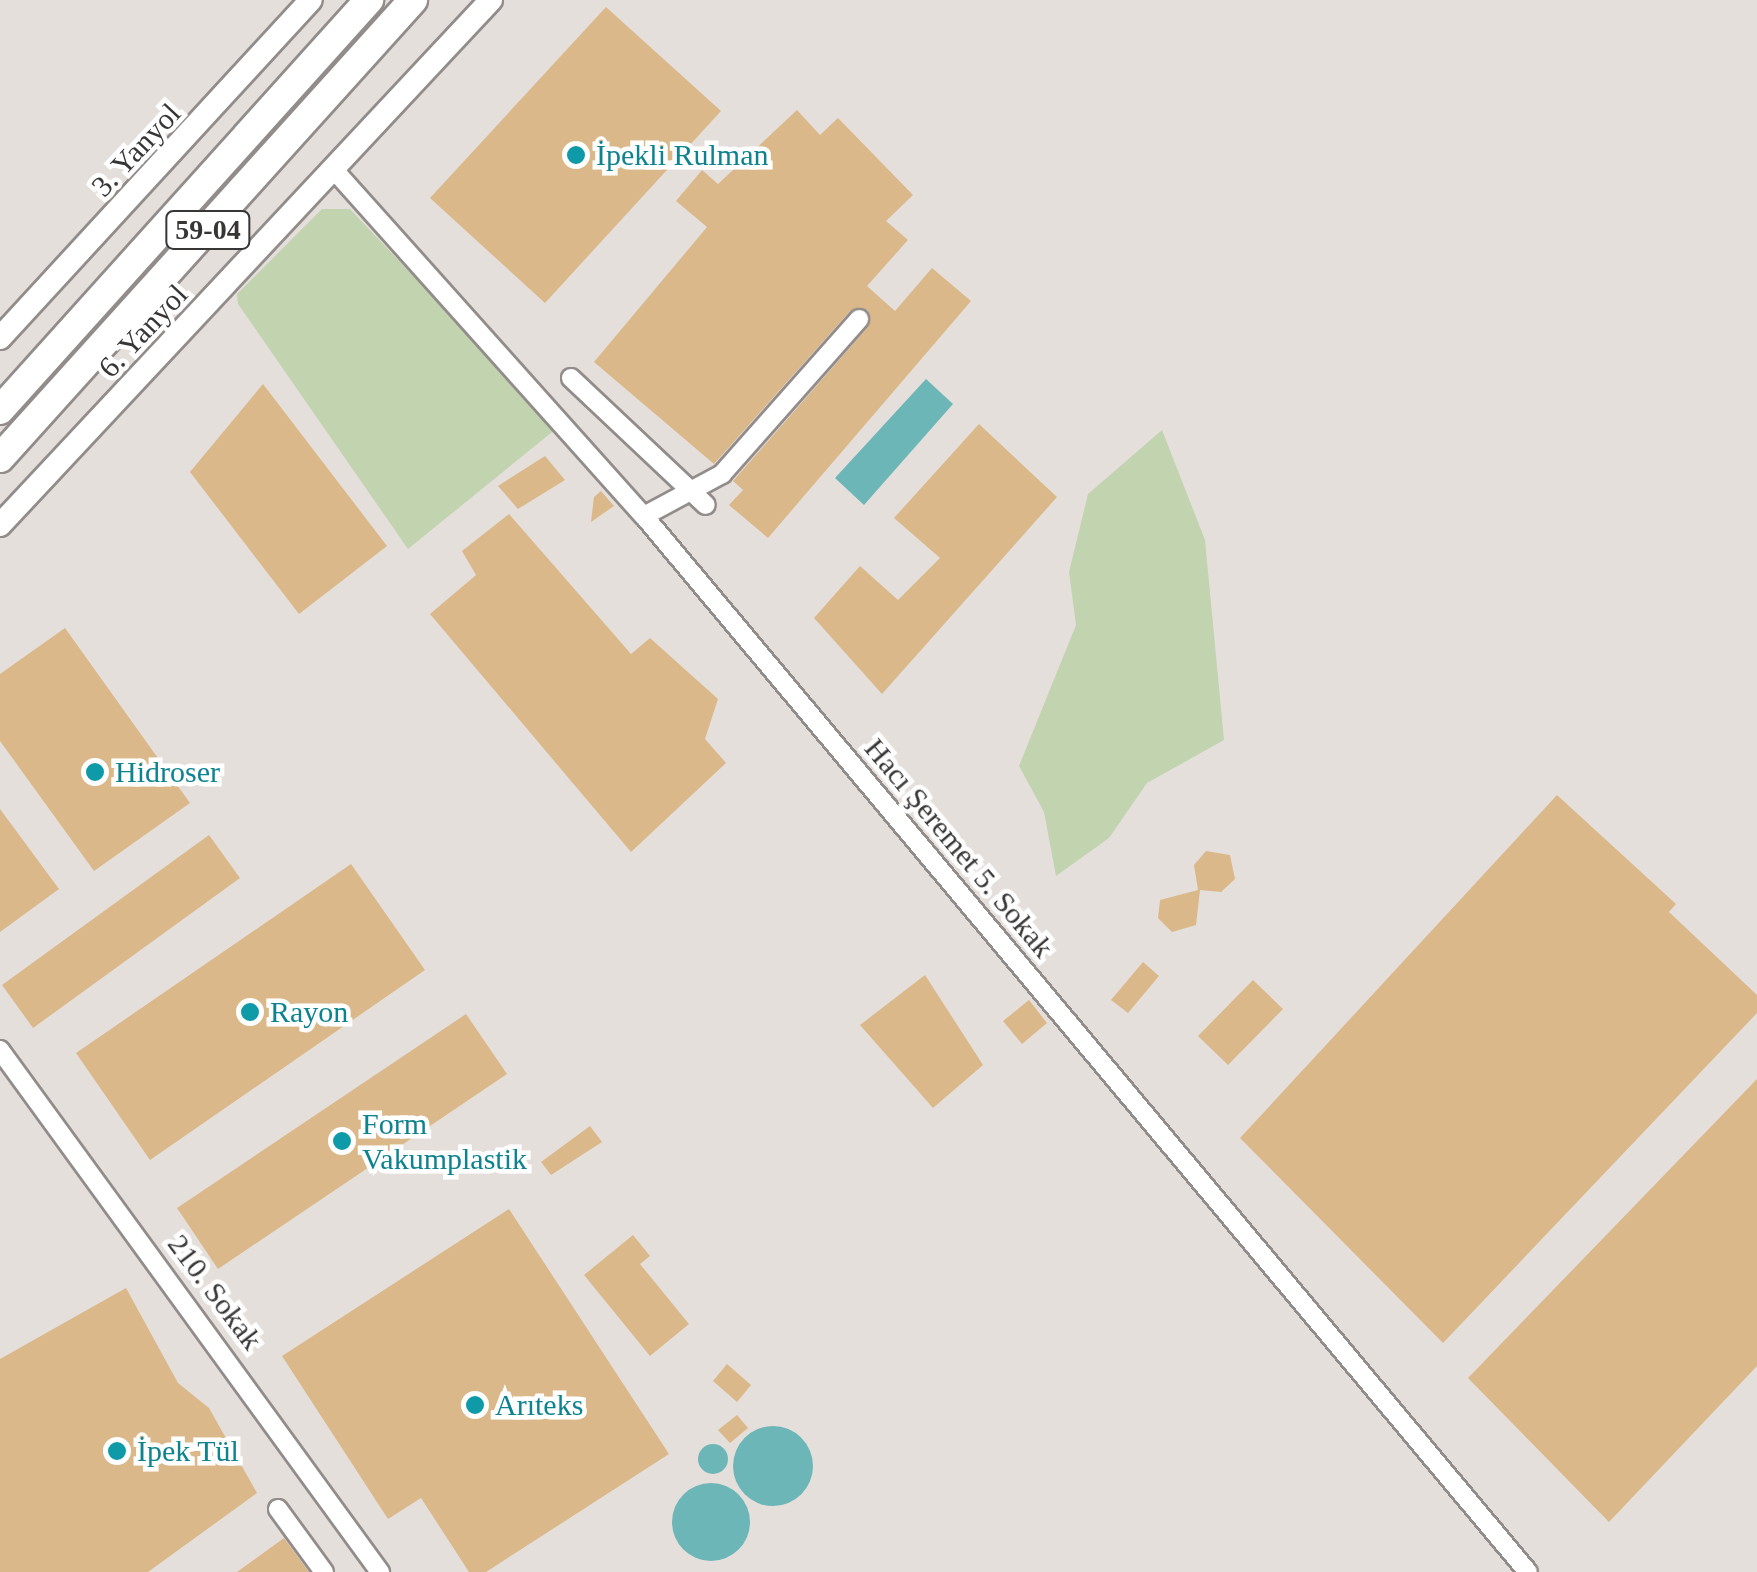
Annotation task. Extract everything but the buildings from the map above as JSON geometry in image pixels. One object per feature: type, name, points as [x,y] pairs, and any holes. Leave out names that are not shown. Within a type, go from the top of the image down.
[{"type":"main road","name":"3. Yanyol","points":[[0,338],[311,0]]},
{"type":"main road","name":"59-04","points":[[0,410],[370,0]]},
{"type":"main road","name":"59-04","points":[[0,458],[413,0]]},
{"type":"main road","name":"6. Yanyol","points":[[0,525],[491,0]]},
{"type":"street","name":"Hacı Şeremet 5. Sokak","points":[[334,171],[644,516],[1528,1572]]},
{"type":"street","points":[[644,516],[722,474],[859,318]]},
{"type":"street","points":[[571,378],[706,505]]},
{"type":"street","name":"210. Sokak","points":[[0,1050],[380,1572]]},
{"type":"street","points":[[278,1509],[324,1572]]},
{"type":"green space","points":[[322,209],[350,209],[557,428],[408,549],[238,304],[237,294]]},
{"type":"green space","points":[[1162,430],[1205,540],[1224,740],[1147,783],[1109,838],[1056,876],[1044,812],[1019,766],[1076,625],[1069,572],[1088,494]]},
{"type":"water","points":[[926,379],[953,404],[864,505],[835,478]]},
{"type":"water","points":[[773,1426],[788,1429],[801,1438],[810,1451],[810,1481],[801,1494],[788,1503],[773,1506],[758,1503],[745,1494],[736,1481],[733,1466],[736,1451],[745,1438],[758,1429]]},
{"type":"water","points":[[713,1444],[727,1453],[728,1459],[719,1473],[713,1474],[699,1465],[698,1459],[707,1445]]},
{"type":"water","points":[[711,1483],[739,1494],[750,1522],[739,1550],[711,1561],[683,1550],[672,1522],[683,1494]]},
{"type":"place","name":"İpekli Rulman","points":[[576,155]]},
{"type":"place","name":"Hidroser","points":[[95,772]]},
{"type":"place","name":"Rayon","points":[[250,1012]]},
{"type":"place","name":"Form Vakumplastik","points":[[342,1141]]},
{"type":"place","name":"Arıteks","points":[[475,1405]]},
{"type":"place","name":"İpek Tül","points":[[117,1451]]}]
